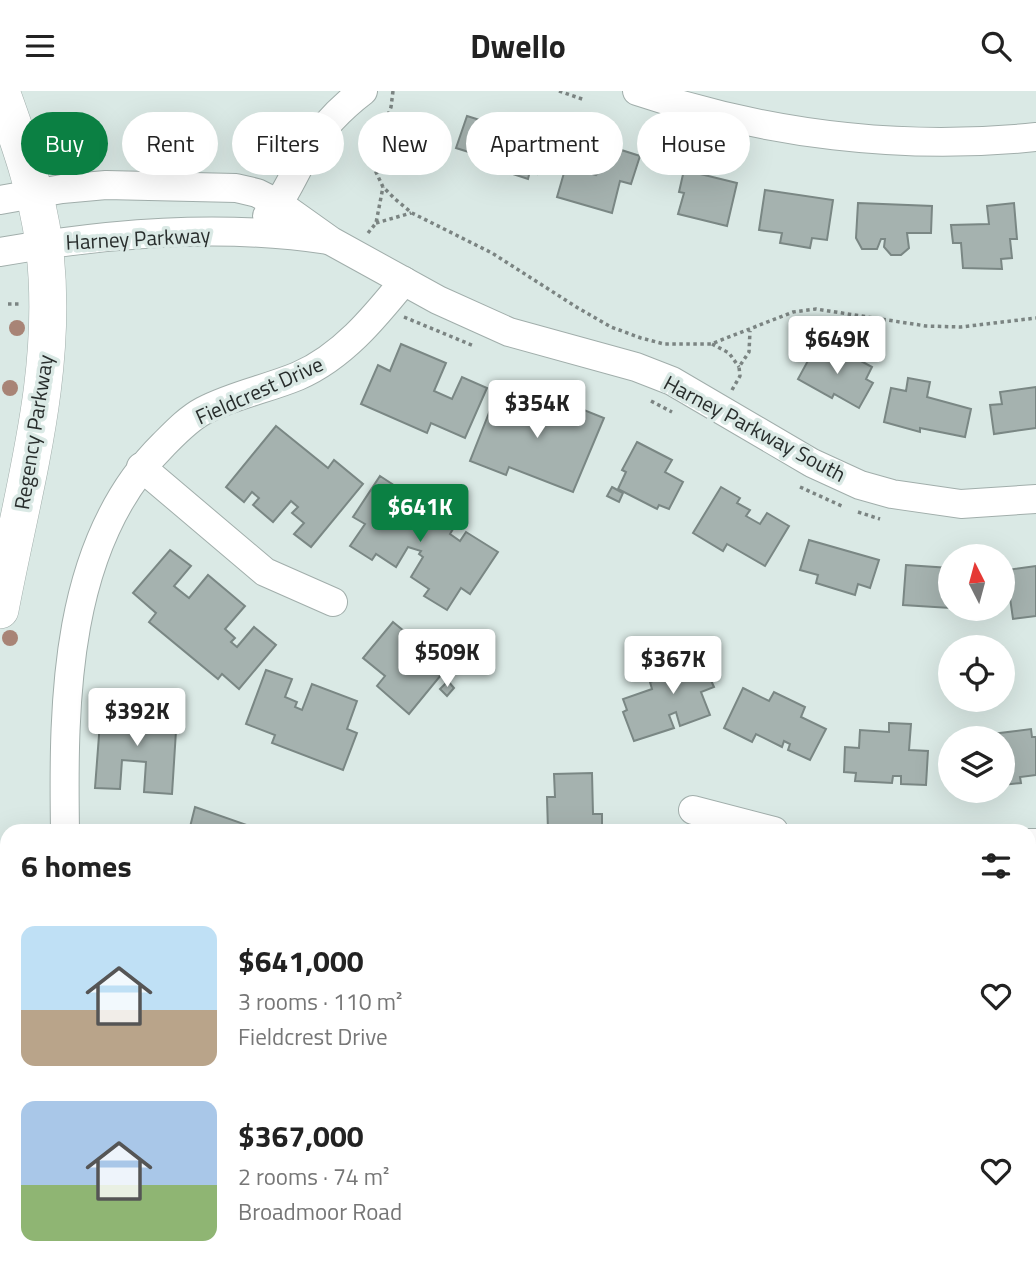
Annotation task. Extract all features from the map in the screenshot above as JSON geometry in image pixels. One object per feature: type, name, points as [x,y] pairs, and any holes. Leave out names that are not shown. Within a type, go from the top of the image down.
[{"type":"main road","name":"Regency Parkway","points":[[0,610],[43,394],[48,321],[44,244],[17,196],[1,91]]},
{"type":"street","points":[[341,112],[363,91]]},
{"type":"street","points":[[637,91],[688,109],[804,133],[891,142],[987,142],[1036,137]]},
{"type":"street","points":[[17,196],[278,175]]},
{"type":"street","points":[[279,204],[287,175]]},
{"type":"street","points":[[301,175],[308,207],[331,241]]},
{"type":"street","points":[[241,177],[331,241]]},
{"type":"street","name":"Harney Parkway","points":[[234,233],[265,218],[279,204]]},
{"type":"street","name":"Harney Parkway","points":[[0,252],[116,235],[234,233],[286,235],[331,241]]},
{"type":"street","name":"Harney Parkway South","points":[[331,241],[438,300],[509,332],[636,367],[672,381],[812,463],[860,485],[892,495],[961,504],[1036,499]]},
{"type":"street","name":"Fieldcrest Drive","points":[[65,824],[67,709],[82,601],[103,534],[141,467],[202,412],[298,376],[333,355],[382,308],[404,281]]},
{"type":"street","points":[[141,467],[265,572],[333,602]]},
{"type":"street","points":[[693,810],[747,824]]},
{"type":"path","points":[[400,91],[394,92],[373,153],[375,170],[383,187],[412,213],[492,253],[611,327],[664,344],[711,344],[793,312],[816,309],[926,326],[961,327],[1036,319]]},
{"type":"path","points":[[559,91],[585,100]]},
{"type":"path","points":[[383,187],[376,223],[412,213]]},
{"type":"path","points":[[8,304],[23,304]]},
{"type":"path","points":[[711,344],[729,353],[739,367],[749,352],[750,331]]},
{"type":"building","points":[[466,119],[466,151],[456,148]]},
{"type":"building","points":[[623,151],[637,155],[631,184],[620,181],[612,213],[557,197],[563,175],[623,175]]},
{"type":"building","points":[[683,175],[704,175],[737,183],[727,226],[678,214],[684,193],[679,192]]},
{"type":"building","points":[[765,190],[833,200],[827,240],[812,238],[810,248],[780,243],[782,233],[759,230]]},
{"type":"building","points":[[858,203],[932,206],[931,233],[907,233],[909,248],[901,255],[891,255],[884,247],[885,239],[881,239],[877,249],[862,249],[856,238]]},
{"type":"building","points":[[1014,203],[1017,239],[1010,239],[1012,258],[1001,259],[1002,269],[963,268],[961,243],[953,243],[951,225],[989,224],[987,206]]},
{"type":"building","points":[[401,344],[446,363],[434,391],[452,399],[462,377],[487,388],[465,438],[431,423],[427,433],[361,404],[378,365],[390,371]]},
{"type":"building","points":[[817,344],[847,360],[850,355],[872,367],[866,379],[873,383],[859,408],[834,394],[832,398],[798,379]]},
{"type":"building","points":[[908,378],[930,382],[927,397],[971,409],[965,437],[920,428],[920,432],[884,422],[891,388],[906,391]]},
{"type":"building","points":[[500,385],[525,395],[519,409],[531,414],[527,423],[535,426],[546,399],[570,408],[567,416],[574,419],[579,408],[604,418],[573,492],[509,467],[506,475],[470,461]]},
{"type":"building","points":[[1036,387],[1036,428],[994,434],[990,405],[1002,404],[1000,392]]},
{"type":"building","points":[[276,426],[328,468],[334,460],[363,484],[311,547],[294,534],[304,523],[292,513],[298,507],[291,501],[273,522],[253,505],[259,498],[252,492],[244,502],[226,487]]},
{"type":"building","points":[[637,442],[672,460],[665,472],[683,482],[669,509],[659,505],[657,509],[618,489],[626,472],[622,470]]},
{"type":"building","points":[[380,476],[409,495],[402,506],[410,511],[415,504],[453,529],[450,534],[460,541],[466,532],[498,552],[470,594],[461,588],[447,610],[424,596],[429,589],[411,577],[423,557],[419,554],[421,551],[408,547],[396,567],[376,554],[372,560],[350,546],[365,524],[353,517]]},
{"type":"building","points":[[612,487],[623,493],[619,502],[607,496]]},
{"type":"building","points":[[721,487],[740,498],[737,503],[750,510],[746,516],[760,524],[767,513],[789,526],[765,566],[727,544],[723,551],[693,533]]},
{"type":"building","points":[[809,540],[879,560],[870,588],[858,584],[855,595],[816,583],[818,575],[800,570]]},
{"type":"building","points":[[170,550],[191,566],[174,586],[189,598],[208,575],[245,606],[225,629],[235,638],[231,642],[237,647],[254,627],[276,645],[239,689],[222,674],[218,679],[149,622],[156,613],[133,593]]},
{"type":"building","points":[[906,565],[938,567],[938,607],[903,605]]},
{"type":"building","points":[[1036,566],[1036,616],[1015,619],[1015,569]]},
{"type":"building","points":[[393,622],[415,640],[422,631],[455,658],[409,714],[377,686],[385,676],[363,658]]},
{"type":"building","points":[[706,642],[718,673],[709,676],[714,687],[701,692],[710,715],[680,726],[676,712],[669,715],[674,728],[634,741],[623,712],[627,710],[623,699],[652,689],[650,682],[669,675],[672,682],[679,679],[672,660],[686,654],[685,650]]},
{"type":"building","points":[[266,670],[292,679],[285,697],[297,702],[295,707],[302,710],[312,684],[357,701],[347,729],[357,733],[343,770],[272,743],[275,735],[246,724]]},
{"type":"building","points":[[448,681],[454,688],[447,696],[440,689]]},
{"type":"building","points":[[743,688],[769,701],[774,692],[805,707],[801,717],[826,729],[810,760],[788,750],[790,744],[784,741],[782,747],[756,734],[752,742],[724,728]]},
{"type":"building","points":[[101,709],[177,715],[172,794],[144,792],[146,762],[122,760],[120,789],[95,788]]},
{"type":"building","points":[[889,723],[911,724],[909,750],[928,751],[926,785],[901,784],[901,776],[893,776],[892,783],[855,781],[856,773],[844,772],[845,747],[859,748],[860,730],[889,732]]},
{"type":"building","points":[[1031,729],[1032,737],[1036,737],[1036,775],[1020,777],[1021,783],[1015,784],[1015,731]]},
{"type":"building","points":[[592,773],[593,814],[602,814],[602,824],[548,824],[547,797],[555,797],[554,774]]},
{"type":"building","points":[[195,807],[244,824],[191,824]]}]
